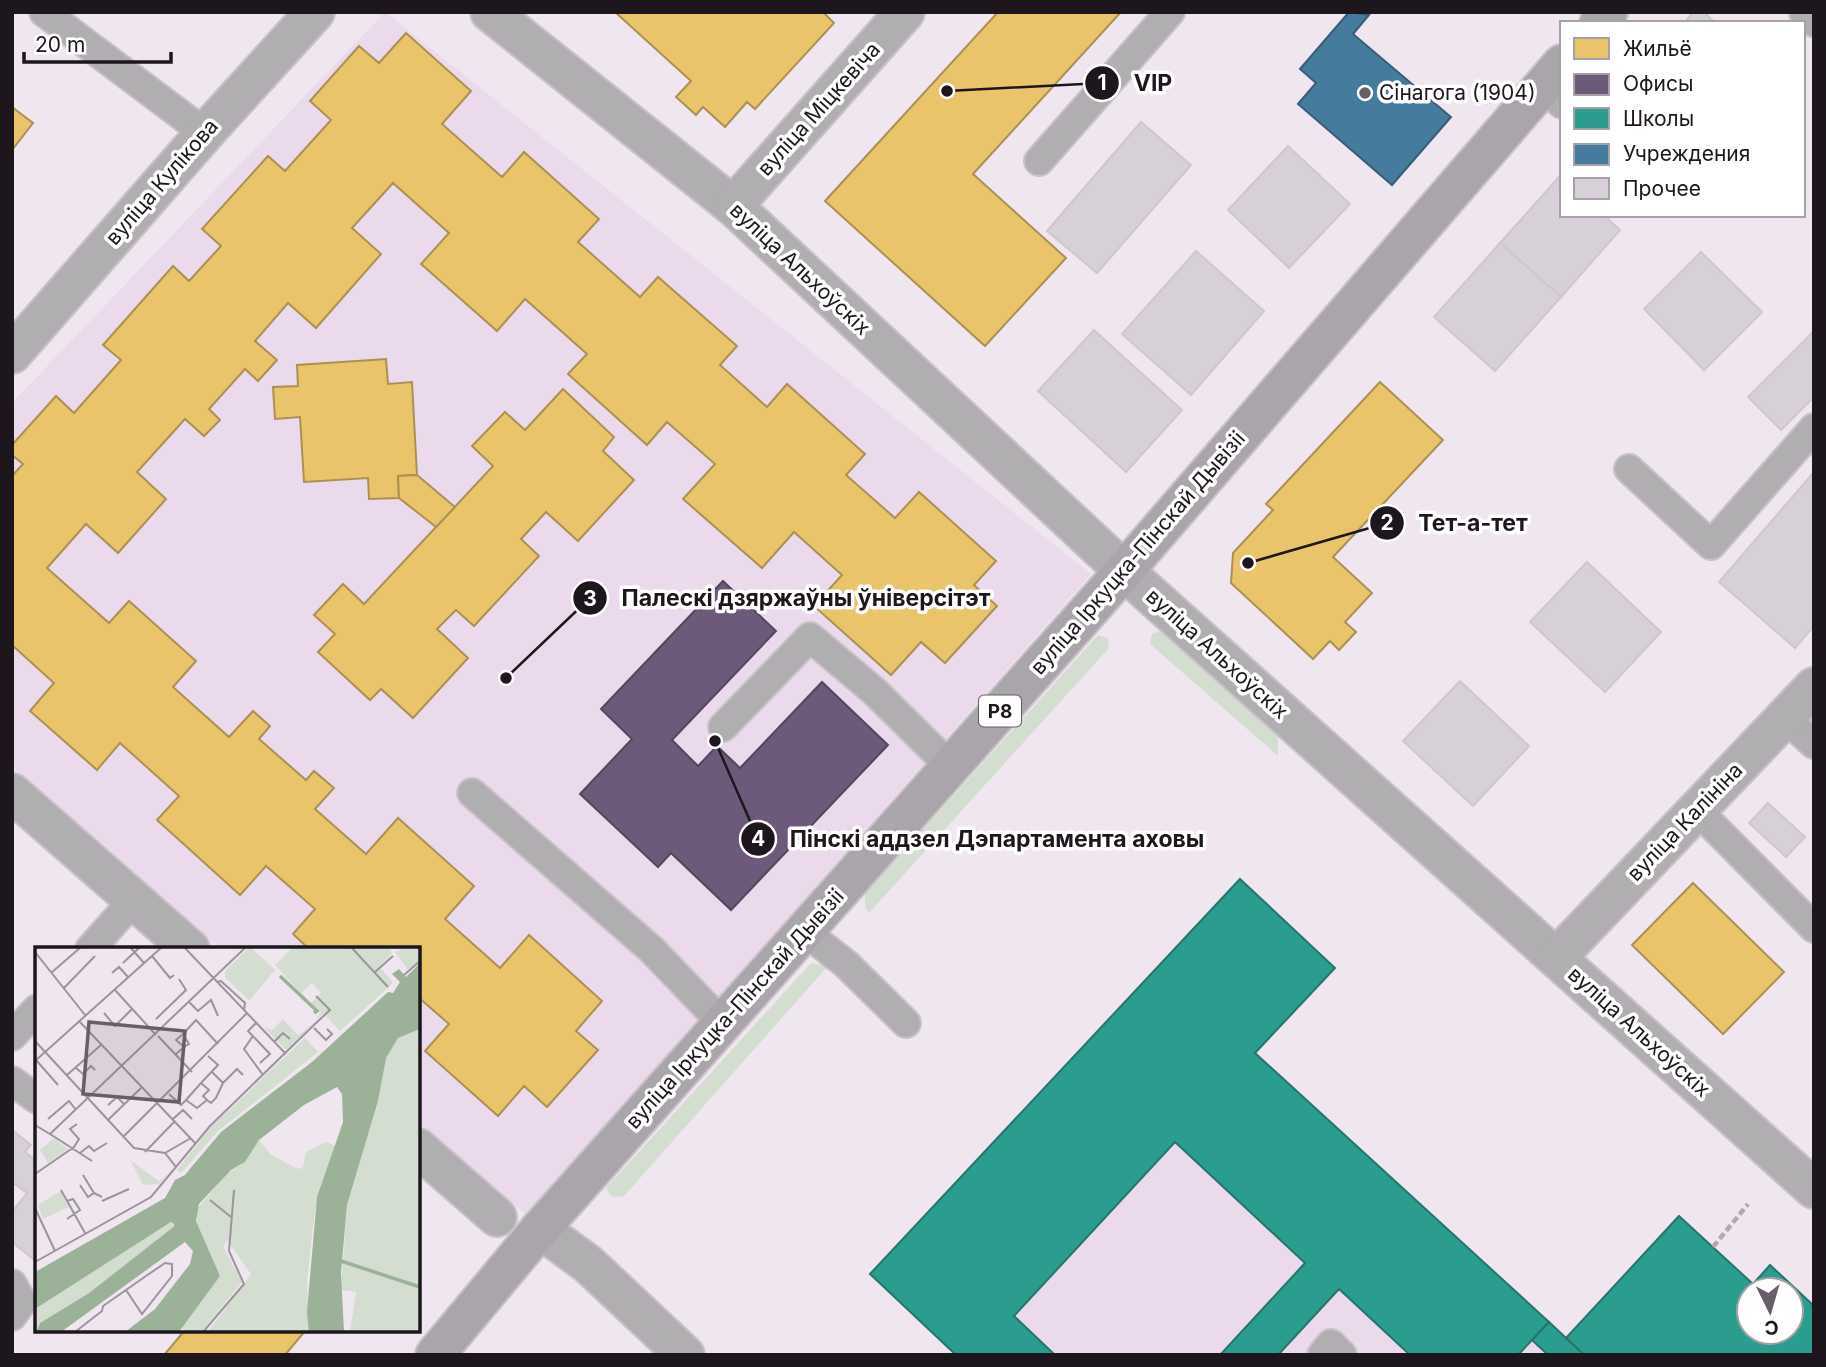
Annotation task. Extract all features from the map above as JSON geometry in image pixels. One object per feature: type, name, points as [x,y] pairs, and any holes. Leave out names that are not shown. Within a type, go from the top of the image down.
[{"type":"main road","name":"вуліца Іркуцка-Пінскай Дывізіі","points":[[435,1355],[540,1228],[1555,85]]},
{"type":"street","name":"вуліца Кулікова","points":[[12,354],[205,132],[315,12]]},
{"type":"street","name":"вуліца Альхоўскіх","points":[[490,12],[733,206],[1124,571],[1814,1189]]},
{"type":"street","name":"вуліца Міцкевіча","points":[[733,206],[905,12]]},
{"type":"street","points":[[1809,12],[1814,17]]},
{"type":"street","name":"вуліца Калініна","points":[[1556,958],[1814,687]]},
{"type":"street","points":[[12,793],[188,947]]},
{"type":"street","points":[[420,1150],[497,1217]]},
{"type":"street","points":[[540,1228],[588,1264],[685,1355]]},
{"type":"lane","points":[[44,12],[205,132]]},
{"type":"lane","points":[[1039,161],[1170,12]]},
{"type":"lane","points":[[1629,469],[1711,545],[1814,428]]},
{"type":"lane","points":[[723,727],[810,636],[875,692],[950,766]]},
{"type":"lane","points":[[1785,718],[1814,744]]},
{"type":"lane","points":[[472,793],[652,950],[722,1023]]},
{"type":"lane","points":[[1697,810],[1814,928]]},
{"type":"lane","points":[[92,947],[134,900]]},
{"type":"lane","points":[[804,931],[846,964],[906,1023]]},
{"type":"lane","points":[[12,1036],[35,1011]]},
{"type":"lane","points":[[12,1081],[35,1098]]},
{"type":"lane","points":[[1322,1355],[1331,1344],[1342,1355]]},
{"type":"path","points":[[1713,1247],[1748,1205]]},
{"type":"shaded area","points":[[385,12],[1091,574],[526,1215],[420,1123],[420,947],[219,947],[12,766],[12,403]]},
{"type":"shaded area","points":[[1160,631],[1278,735],[1278,756],[1150,644],[1152,634]]},
{"type":"shaded area","points":[[1098,635],[1108,638],[1109,648],[869,913],[865,908],[865,894]]},
{"type":"shaded area","points":[[1240,879],[1335,968],[1255,1054],[1566,1338],[1679,1216],[1743,1276],[1735,1276],[1735,1346],[1805,1346],[1805,1298],[1814,1306],[1814,1355],[953,1355],[921,1221]]},
{"type":"shaded area","points":[[811,963],[828,966],[624,1196],[612,1197],[606,1188]]},
{"type":"shaded area","points":[[1770,1265],[1782,1276],[1760,1276]]},
{"type":"building: Жильё","points":[[615,12],[823,12],[834,23],[755,109],[747,102],[725,127],[703,107],[696,115],[676,97],[691,81]]},
{"type":"building: Жильё","points":[[998,12],[1121,12],[973,174],[1066,258],[985,346],[825,201]]},
{"type":"building: Жильё","points":[[406,33],[471,91],[442,124],[502,177],[524,152],[599,219],[578,242],[640,297],[658,277],[737,346],[720,365],[767,407],[787,384],[865,454],[846,475],[895,518],[919,492],[996,561],[974,585],[997,606],[945,663],[921,642],[891,675],[814,606],[842,575],[794,532],[762,568],[683,499],[715,464],[667,422],[647,445],[568,374],[587,354],[525,299],[497,331],[421,264],[449,233],[393,183],[352,228],[381,254],[316,328],[288,303],[255,341],[277,360],[258,381],[245,369],[209,409],[220,420],[204,436],[185,419],[137,472],[166,499],[118,553],[86,524],[47,568],[109,623],[129,601],[196,661],[173,687],[229,737],[253,711],[270,726],[259,739],[306,780],[314,771],[334,788],[315,809],[366,854],[398,818],[474,886],[445,919],[500,968],[529,935],[602,1001],[576,1031],[598,1050],[547,1107],[524,1086],[498,1116],[425,1051],[449,1024],[420,999],[420,947],[307,947],[293,934],[315,909],[266,866],[240,895],[157,820],[179,796],[120,743],[97,770],[30,711],[54,683],[12,645],[12,476],[23,464],[12,455],[12,445],[56,396],[74,413],[121,360],[103,345],[173,266],[189,281],[221,246],[202,229],[268,156],[285,171],[331,120],[310,101],[359,46],[379,63]]},
{"type":"building: Жильё","points":[[12,107],[33,123],[12,150]]},
{"type":"building: Жильё","points":[[386,359],[388,384],[412,382],[417,475],[398,476],[399,498],[369,499],[368,478],[304,482],[300,417],[275,419],[273,387],[298,386],[297,365]]},
{"type":"building: Жильё","points":[[1380,382],[1443,440],[1333,557],[1372,593],[1345,622],[1356,632],[1339,650],[1330,641],[1313,659],[1231,583],[1233,553],[1273,510],[1266,504]]},
{"type":"building: Жильё","points":[[563,389],[614,437],[603,451],[634,480],[578,541],[546,512],[521,539],[539,556],[474,626],[456,610],[437,629],[468,658],[413,718],[381,689],[370,700],[318,652],[335,634],[314,615],[343,584],[364,604],[493,466],[472,446],[505,412],[525,430]]},
{"type":"building: Жильё","points":[[417,475],[455,507],[436,527],[399,498],[398,476]]},
{"type":"building: Жильё","points":[[1693,883],[1784,972],[1723,1034],[1632,945]]},
{"type":"building: Жильё","points":[[183,1332],[304,1332],[285,1355],[164,1355]]},
{"type":"building: Офисы","points":[[723,581],[776,631],[672,740],[698,766],[717,746],[740,768],[822,682],[888,745],[731,910],[671,853],[658,867],[580,794],[632,739],[601,709]]},
{"type":"building: Школы","points":[[1240,879],[1335,968],[1255,1053],[1549,1322],[1518,1355],[1410,1355],[1339,1289],[1278,1355],[1220,1355],[1305,1263],[1175,1142],[1014,1316],[1055,1355],[956,1355],[870,1274]]},
{"type":"building: Школы","points":[[1679,1216],[1744,1276],[1735,1276],[1735,1346],[1805,1346],[1805,1298],[1814,1306],[1814,1355],[1584,1355],[1566,1338]]},
{"type":"building: Школы","points":[[1770,1265],[1782,1276],[1760,1276]]},
{"type":"building: Школы","points":[[1549,1322],[1584,1355],[1548,1355],[1532,1340]]},
{"type":"building: Учреждения","name":"Сінагога (1904)","points":[[1349,12],[1369,15],[1353,34],[1451,117],[1392,185],[1298,104],[1316,83],[1300,69]]},
{"type":"building: Прочее","points":[[1693,12],[1704,12],[1713,21],[1686,21]]},
{"type":"building: Прочее","points":[[1141,122],[1191,165],[1097,273],[1047,231]]},
{"type":"building: Прочее","points":[[1288,146],[1350,204],[1289,268],[1228,210]]},
{"type":"building: Прочее","points":[[1559,177],[1560,217],[1606,217],[1620,230],[1561,297],[1500,243]]},
{"type":"building: Прочее","points":[[1500,243],[1561,297],[1495,371],[1434,317]]},
{"type":"building: Прочее","points":[[1196,251],[1264,311],[1191,395],[1122,334]]},
{"type":"building: Прочее","points":[[1701,252],[1762,312],[1704,370],[1644,309]]},
{"type":"building: Прочее","points":[[1094,330],[1182,410],[1126,472],[1038,391]]},
{"type":"building: Прочее","points":[[1814,331],[1814,397],[1781,430],[1748,397]]},
{"type":"building: Прочее","points":[[1814,472],[1814,626],[1795,648],[1719,582]]},
{"type":"building: Прочее","points":[[1587,562],[1661,632],[1605,692],[1530,622]]},
{"type":"building: Прочее","points":[[1460,681],[1529,746],[1473,806],[1403,741]]},
{"type":"building: Прочее","points":[[1768,803],[1805,837],[1786,857],[1749,823]]},
{"type":"building: Прочее","points":[[12,1130],[31,1145],[25,1152],[35,1160],[35,1260],[12,1242],[12,1212],[27,1193],[12,1182]]},
{"type":"place","name":"VIP","points":[[947,91]]},
{"type":"place","name":"Сінагога (1904)","points":[[1365,93]]},
{"type":"place","name":"Тет-а-тет","points":[[1248,563]]},
{"type":"place","name":"Палескі дзяржаўны ўніверсітэт","points":[[506,678]]},
{"type":"place","name":"Пінскі аддзел Дэпартамента аховы","points":[[715,741]]}]
